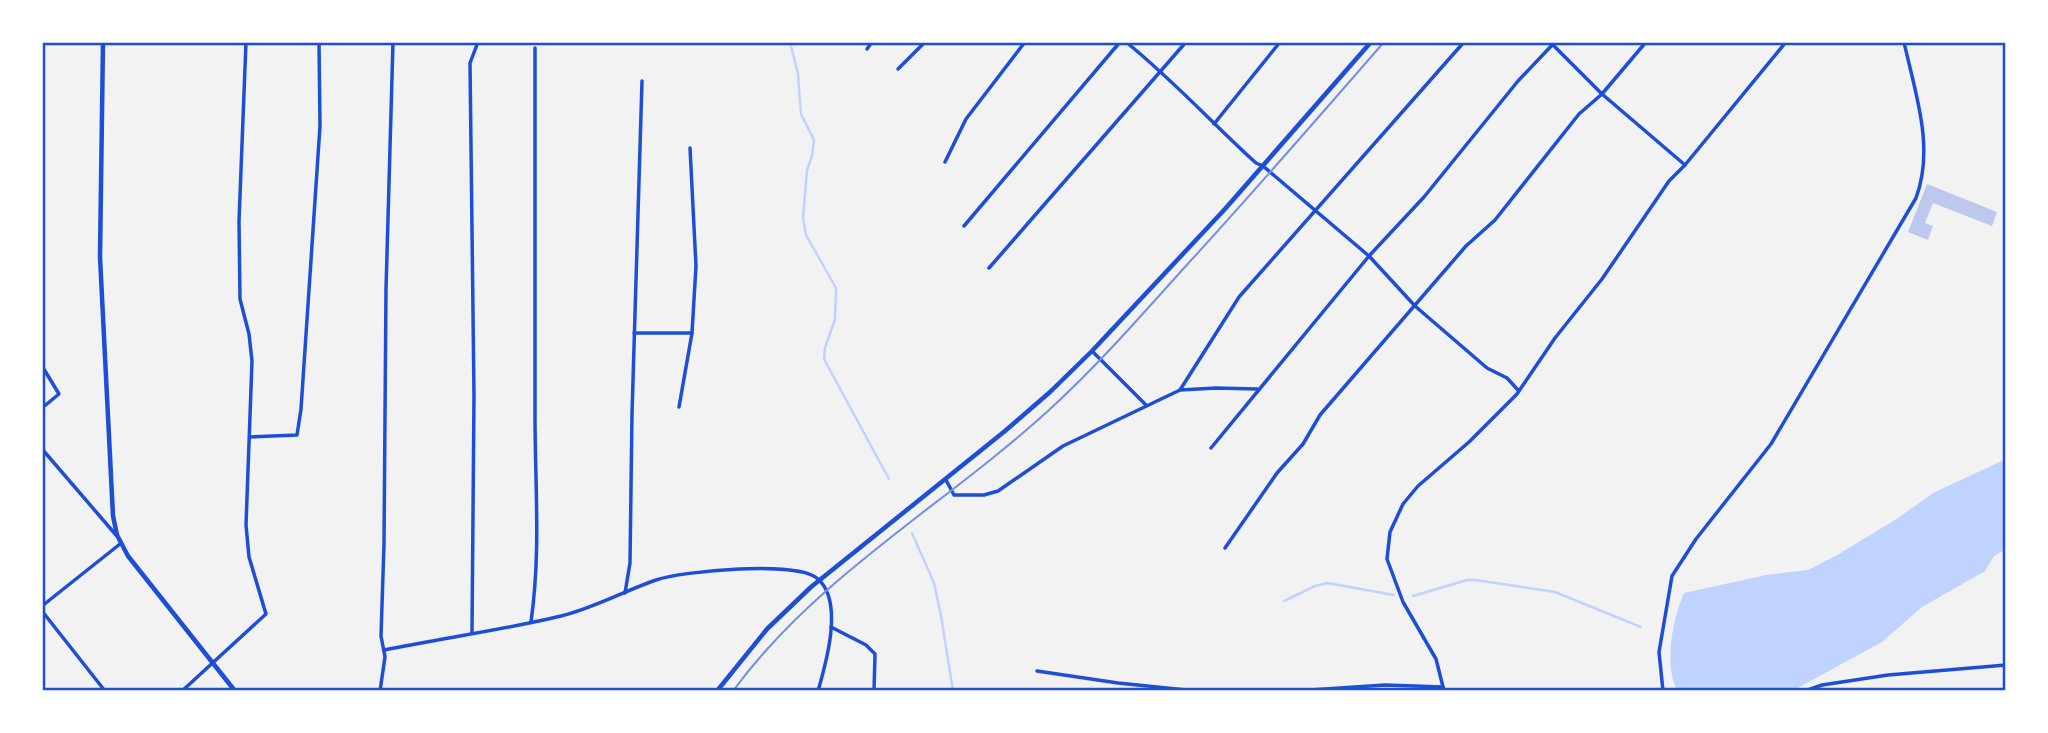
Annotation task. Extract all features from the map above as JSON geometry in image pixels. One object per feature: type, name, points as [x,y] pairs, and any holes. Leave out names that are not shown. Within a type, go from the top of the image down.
[{"type":"main road","points":[[103,42],[100,257],[113,516],[120,544],[234,691]]},
{"type":"main road","points":[[717,691],[767,629],[819,580],[1005,431],[1092,351],[1263,166],[1371,42]]},
{"type":"street","points":[[182,691],[266,614],[247,541],[252,361],[249,334],[240,299],[239,221],[246,42]]},
{"type":"street","points":[[250,437],[297,435],[320,126],[319,42]]},
{"type":"street","points":[[380,691],[385,657],[381,636],[393,42]]},
{"type":"street","points":[[472,633],[474,395],[470,63],[478,42]]},
{"type":"street","points":[[867,49],[872,42]]},
{"type":"street","points":[[898,69],[925,42]]},
{"type":"street","points":[[945,162],[966,119],[1025,42]]},
{"type":"street","points":[[964,226],[1119,42]]},
{"type":"street","points":[[1126,42],[1161,70],[1256,163],[1263,166],[1369,256],[1415,306],[1487,368],[1507,378],[1518,390]]},
{"type":"street","points":[[989,268],[1186,42]]},
{"type":"street","points":[[1214,124],[1280,42]]},
{"type":"street","points":[[1180,390],[1239,297],[1464,42]]},
{"type":"street","points":[[1225,548],[1277,473],[1303,444],[1320,415],[1466,246],[1495,220],[1578,114],[1602,94],[1646,42]]},
{"type":"street","points":[[1295,691],[1385,685],[1443,689],[1436,659],[1403,602],[1387,559],[1391,532],[1403,504],[1418,486],[1469,442],[1517,394],[1555,338],[1602,279],[1669,181],[1786,42]]},
{"type":"street","points":[[1663,691],[1659,652],[1672,576],[1696,539],[1772,444],[1916,198],[1924,167],[1924,138],[1904,42]]},
{"type":"street","points":[[1211,448],[1369,256],[1424,197],[1518,81],[1553,43],[1602,94],[1685,165]]},
{"type":"street","points":[[531,622],[537,577],[538,524],[535,434],[534,48]]},
{"type":"street","points":[[625,593],[630,563],[642,81]]},
{"type":"street","points":[[679,407],[692,333],[696,266],[690,148]]},
{"type":"street","points":[[634,334],[692,333]]},
{"type":"street","points":[[1092,351],[1146,405]]},
{"type":"street","points":[[42,366],[59,394],[42,408]]},
{"type":"street","points":[[945,478],[954,495],[990,494],[1063,446],[1180,390],[1257,389]]},
{"type":"street","points":[[42,449],[117,535]]},
{"type":"street","points":[[42,606],[120,544]]},
{"type":"street","points":[[384,650],[531,622],[594,606],[659,579],[739,569],[787,569],[811,574],[819,580],[829,602],[831,627],[827,661],[818,691]]},
{"type":"street","points":[[42,611],[105,691]]},
{"type":"street","points":[[831,627],[866,645],[875,654],[874,691]]},
{"type":"street","points":[[1805,691],[1822,685],[1888,675],[2006,665]]},
{"type":"street","points":[[1037,671],[1196,691]]},
{"type":"water","points":[[2006,459],[2006,549],[1994,556],[1985,571],[1922,607],[1882,642],[1792,691],[1678,691],[1670,656],[1676,615],[1684,593],[1766,575],[1808,570],[1898,518],[1933,493]]},
{"type":"building","points":[[1927,184],[1997,212],[1992,226],[1933,203],[1925,223],[1933,226],[1928,240],[1908,232]]},
{"type":"waterway","points":[[790,42],[798,74],[801,114],[814,140],[807,170],[803,218],[806,235],[836,288],[835,319],[824,359],[889,479]]},
{"type":"waterway","points":[[912,533],[934,583],[953,691]]},
{"type":"waterway","points":[[1413,596],[1467,580],[1476,580],[1555,592],[1641,627]]},
{"type":"waterway","points":[[1284,601],[1327,583],[1394,595]]},
{"type":"tram line","points":[[733,691],[766,650],[803,612],[842,577],[1009,445],[1084,376],[1235,212],[1384,42]]}]
